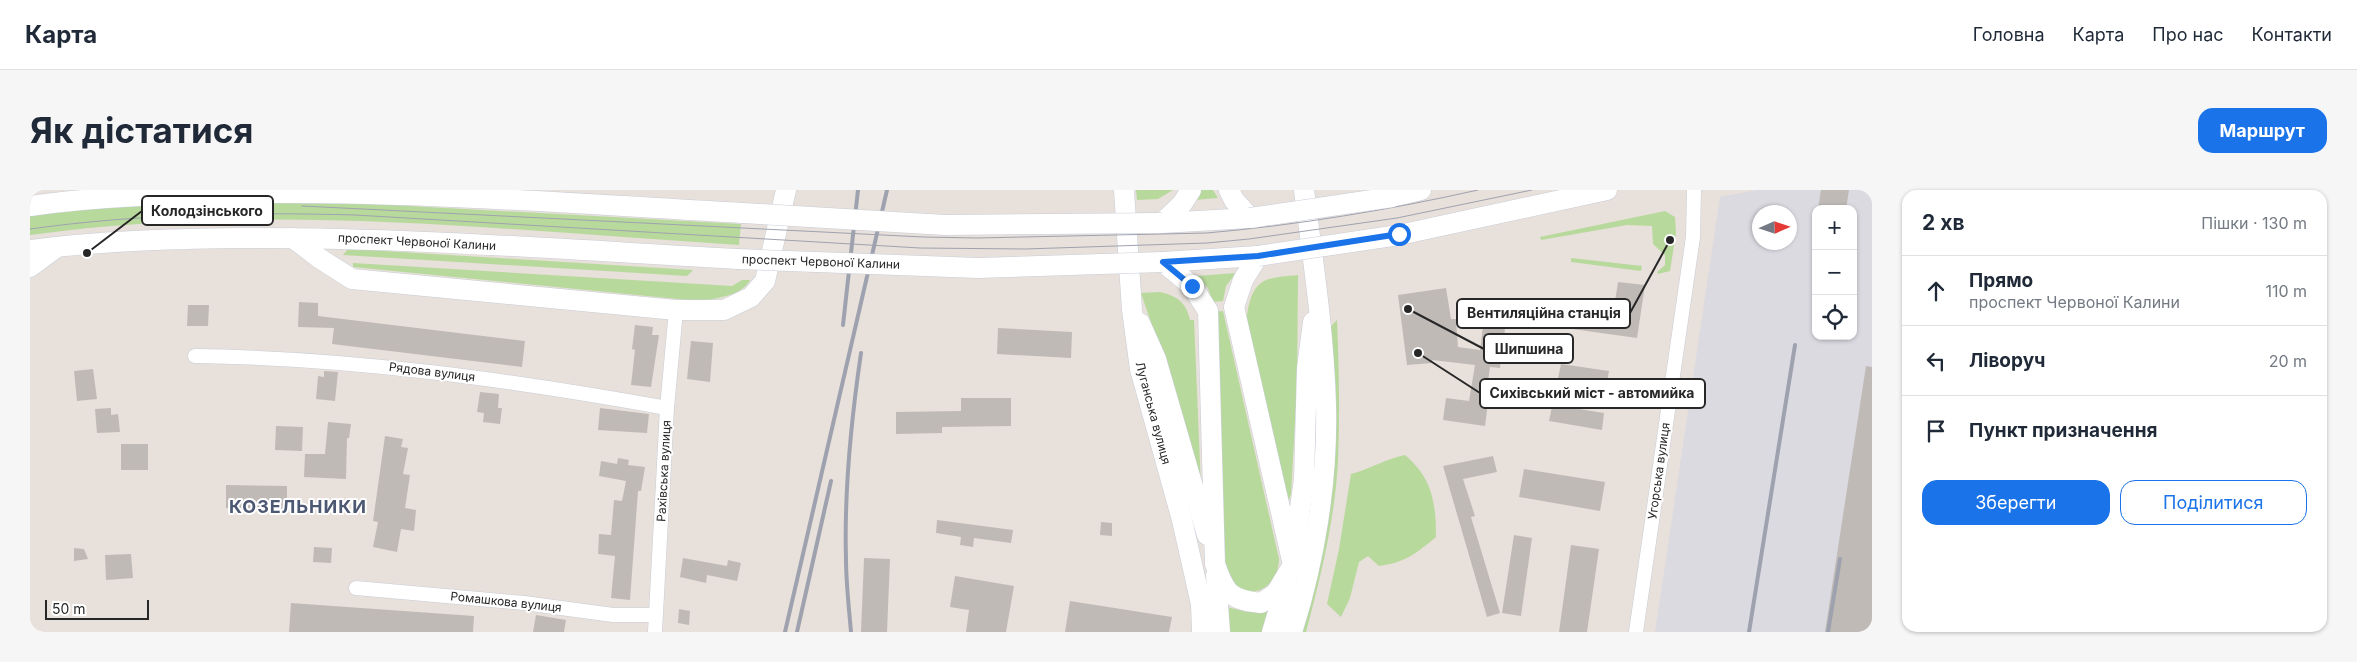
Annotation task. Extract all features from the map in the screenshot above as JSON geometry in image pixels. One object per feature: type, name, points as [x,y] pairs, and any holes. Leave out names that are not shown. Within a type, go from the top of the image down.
[{"type":"main road","points":[[293,238],[319,258],[352,279],[676,310],[724,310],[752,297],[765,281],[786,190]]},
{"type":"main road","name":"Луганська вулиця","points":[[1124,190],[1132,310],[1140,369],[1182,520],[1201,604],[1202,632]]},
{"type":"main road","points":[[1162,222],[1182,204],[1191,190]]},
{"type":"main road","points":[[1229,190],[1234,200],[1250,218]]},
{"type":"main road","points":[[1292,632],[1308,576],[1325,450],[1325,364],[1304,190]]},
{"type":"main road","points":[[30,206],[70,200],[204,192],[356,192],[945,224],[1162,222],[1250,218],[1392,197],[1421,190]]},
{"type":"main road","name":"проспект Червоної Калини","points":[[30,250],[95,243],[353,238],[737,259],[978,268],[1163,262],[1258,256],[1399,234],[1607,190]]},
{"type":"main road","points":[[30,267],[59,246]]},
{"type":"main road","points":[[1132,310],[1145,332],[1156,359],[1215,564],[1226,591],[1235,598],[1261,603],[1276,594],[1292,565],[1234,307],[1243,280],[1258,256]]},
{"type":"main road","points":[[1163,262],[1192,286],[1208,311],[1215,564],[1220,632]]},
{"type":"main road","points":[[1272,632],[1292,565],[1304,479],[1307,368],[1318,295]]},
{"type":"street","name":"Угорська вулиця","points":[[1636,632],[1693,237],[1694,190]]},
{"type":"street","name":"Рахівська вулиця","points":[[654,632],[667,408],[676,310]]},
{"type":"street","name":"Рядова вулиця","points":[[195,356],[258,357],[375,366],[545,386],[667,408]]},
{"type":"street","name":"Ромашкова вулиця","points":[[356,588],[524,603],[613,615],[655,615]]},
{"type":"shaded area","points":[[1757,190],[1872,190],[1872,632],[1655,632],[1720,197]]},
{"type":"green space","points":[[1136,190],[1173,190],[1158,199],[1137,200]]},
{"type":"green space","points":[[1200,190],[1213,190],[1218,198],[1195,200]]},
{"type":"green space","points":[[205,202],[355,203],[741,224],[739,245],[473,227],[295,220],[118,225],[30,235],[30,214],[70,209]]},
{"type":"green space","points":[[1665,211],[1675,217],[1676,233],[1670,271],[1658,274],[1657,272],[1665,265],[1665,255],[1653,244],[1652,226],[1627,225],[1541,240],[1540,237]]},
{"type":"green space","points":[[348,249],[693,270],[687,276],[343,255]]},
{"type":"green space","points":[[1571,258],[1642,266],[1641,271],[1571,262]]},
{"type":"green space","points":[[353,263],[732,286],[742,280],[750,280],[741,290],[734,293],[719,298],[698,301],[353,267]]},
{"type":"green space","points":[[1236,273],[1226,286],[1223,301],[1212,302],[1208,288],[1197,276]]},
{"type":"green space","points":[[1298,275],[1297,387],[1291,494],[1288,503],[1240,316],[1247,315],[1253,294],[1262,283],[1276,277]]},
{"type":"green space","points":[[1160,292],[1180,301],[1186,309],[1190,320],[1194,320],[1201,487],[1165,364],[1141,293]]},
{"type":"green space","points":[[1223,311],[1279,559],[1276,574],[1272,580],[1262,589],[1255,591],[1239,589],[1225,576],[1214,312]]},
{"type":"green space","points":[[1337,320],[1339,426],[1334,504],[1322,568],[1306,632],[1300,632],[1334,380],[1331,326]]},
{"type":"green space","points":[[1405,455],[1421,473],[1431,492],[1435,513],[1436,537],[1403,560],[1388,565],[1379,566],[1368,556],[1359,562],[1350,598],[1341,617],[1327,604],[1339,549],[1351,474]]},
{"type":"green space","points":[[1227,607],[1247,612],[1266,609],[1268,612],[1262,632],[1227,632]]},
{"type":"building","points":[[1821,190],[1849,190],[1847,205],[1819,205]]},
{"type":"building","points":[[1618,282],[1645,285],[1637,338],[1558,327],[1562,300],[1614,308]]},
{"type":"building","points":[[1446,288],[1451,319],[1456,319],[1458,347],[1480,350],[1485,310],[1507,313],[1500,368],[1490,367],[1485,403],[1488,403],[1485,426],[1443,420],[1446,398],[1469,401],[1475,365],[1432,360],[1432,363],[1407,365],[1398,295]]},
{"type":"building","points":[[299,302],[318,303],[318,316],[525,341],[522,367],[332,344],[334,328],[298,327]]},
{"type":"building","points":[[188,305],[209,305],[208,326],[187,326]]},
{"type":"building","points":[[635,325],[653,327],[652,335],[659,335],[651,387],[631,385],[635,350],[632,349]]},
{"type":"building","points":[[998,328],[1072,332],[1071,358],[997,354]]},
{"type":"building","points":[[691,341],[713,343],[710,382],[687,379]]},
{"type":"building","points":[[1561,364],[1609,371],[1606,387],[1583,383],[1579,409],[1604,413],[1602,430],[1549,421]]},
{"type":"building","points":[[1866,366],[1872,367],[1872,632],[1825,632]]},
{"type":"building","points":[[93,369],[97,399],[77,401],[74,371]]},
{"type":"building","points":[[324,371],[338,372],[335,401],[316,399],[318,376],[324,377]]},
{"type":"building","points":[[480,392],[499,394],[498,408],[502,408],[500,424],[483,422],[484,413],[477,412]]},
{"type":"building","points":[[961,398],[1011,398],[1011,426],[942,427],[942,433],[896,434],[896,412],[961,411]]},
{"type":"building","points":[[111,408],[111,415],[118,414],[120,432],[97,433],[95,409]]},
{"type":"building","points":[[600,408],[649,414],[647,433],[598,430]]},
{"type":"building","points":[[328,422],[351,424],[349,438],[347,438],[346,479],[304,477],[305,454],[325,454]]},
{"type":"building","points":[[276,426],[303,427],[302,451],[275,450]]},
{"type":"building","points":[[385,436],[403,439],[401,447],[408,448],[403,474],[410,475],[405,508],[416,510],[414,531],[401,529],[397,552],[373,547],[378,522],[373,521]]},
{"type":"building","points":[[121,444],[148,444],[148,470],[121,470]]},
{"type":"building","points":[[1493,456],[1497,472],[1463,479],[1475,516],[1471,517],[1500,613],[1487,617],[1443,466]]},
{"type":"building","points":[[618,458],[629,460],[628,465],[645,467],[641,491],[638,491],[630,600],[611,598],[615,556],[598,554],[599,534],[611,535],[614,500],[622,501],[626,481],[599,476],[601,461],[617,464]]},
{"type":"building","points":[[1524,469],[1605,482],[1600,511],[1519,497]]},
{"type":"building","points":[[226,485],[287,486],[287,509],[226,508]]},
{"type":"building","points":[[937,520],[1013,530],[1011,543],[974,538],[973,547],[960,545],[961,537],[936,533]]},
{"type":"building","points":[[1101,522],[1112,523],[1112,536],[1100,535]]},
{"type":"building","points":[[1514,535],[1532,538],[1521,616],[1502,613]]},
{"type":"building","points":[[1571,545],[1599,549],[1587,632],[1559,632]]},
{"type":"building","points":[[314,547],[332,548],[331,563],[313,562]]},
{"type":"building","points":[[74,548],[84,549],[88,559],[74,561]]},
{"type":"building","points":[[131,554],[133,578],[106,580],[105,555]]},
{"type":"building","points":[[683,558],[727,566],[728,560],[741,563],[737,581],[707,575],[706,583],[680,577]]},
{"type":"building","points":[[864,558],[890,559],[887,632],[861,632]]},
{"type":"building","points":[[955,576],[1014,586],[1006,632],[966,632],[969,610],[950,607]]},
{"type":"building","points":[[1070,601],[1172,617],[1169,632],[1065,632]]},
{"type":"building","points":[[291,603],[474,616],[473,632],[289,632]]},
{"type":"building","points":[[679,609],[690,611],[689,625],[678,623]]},
{"type":"building","points":[[536,615],[566,620],[564,632],[533,632]]},
{"type":"tram line","points":[[302,206],[923,237],[977,238],[1207,233],[1343,216],[1478,190]]},
{"type":"tram line","points":[[30,229],[151,217],[232,214],[314,214],[920,248],[1025,249],[1207,243],[1249,239],[1397,218],[1532,190]]},
{"type":"railway","points":[[843,325],[858,190]]},
{"type":"railway","points":[[785,632],[887,190]]},
{"type":"railway","points":[[1749,632],[1795,345]]},
{"type":"railway","points":[[851,632],[846,568],[846,507],[851,430],[861,353]]},
{"type":"railway","points":[[797,632],[831,481]]},
{"type":"railway","points":[[1828,632],[1840,559]]},
{"type":"place","name":"Вентиляційна станція","points":[[1670,240]]},
{"type":"place","name":"Колодзінського","points":[[87,253]]},
{"type":"place","name":"Шипшина","points":[[1408,309]]},
{"type":"place","name":"Сихівський міст - автомийка","points":[[1418,353]]},
{"type":"district","name":"КОЗЕЛЬНИКИ","points":[[298,507]]},
{"type":"route","points":[[1192,286],[1163,262],[1258,256],[1329,247],[1399,234]]}]
